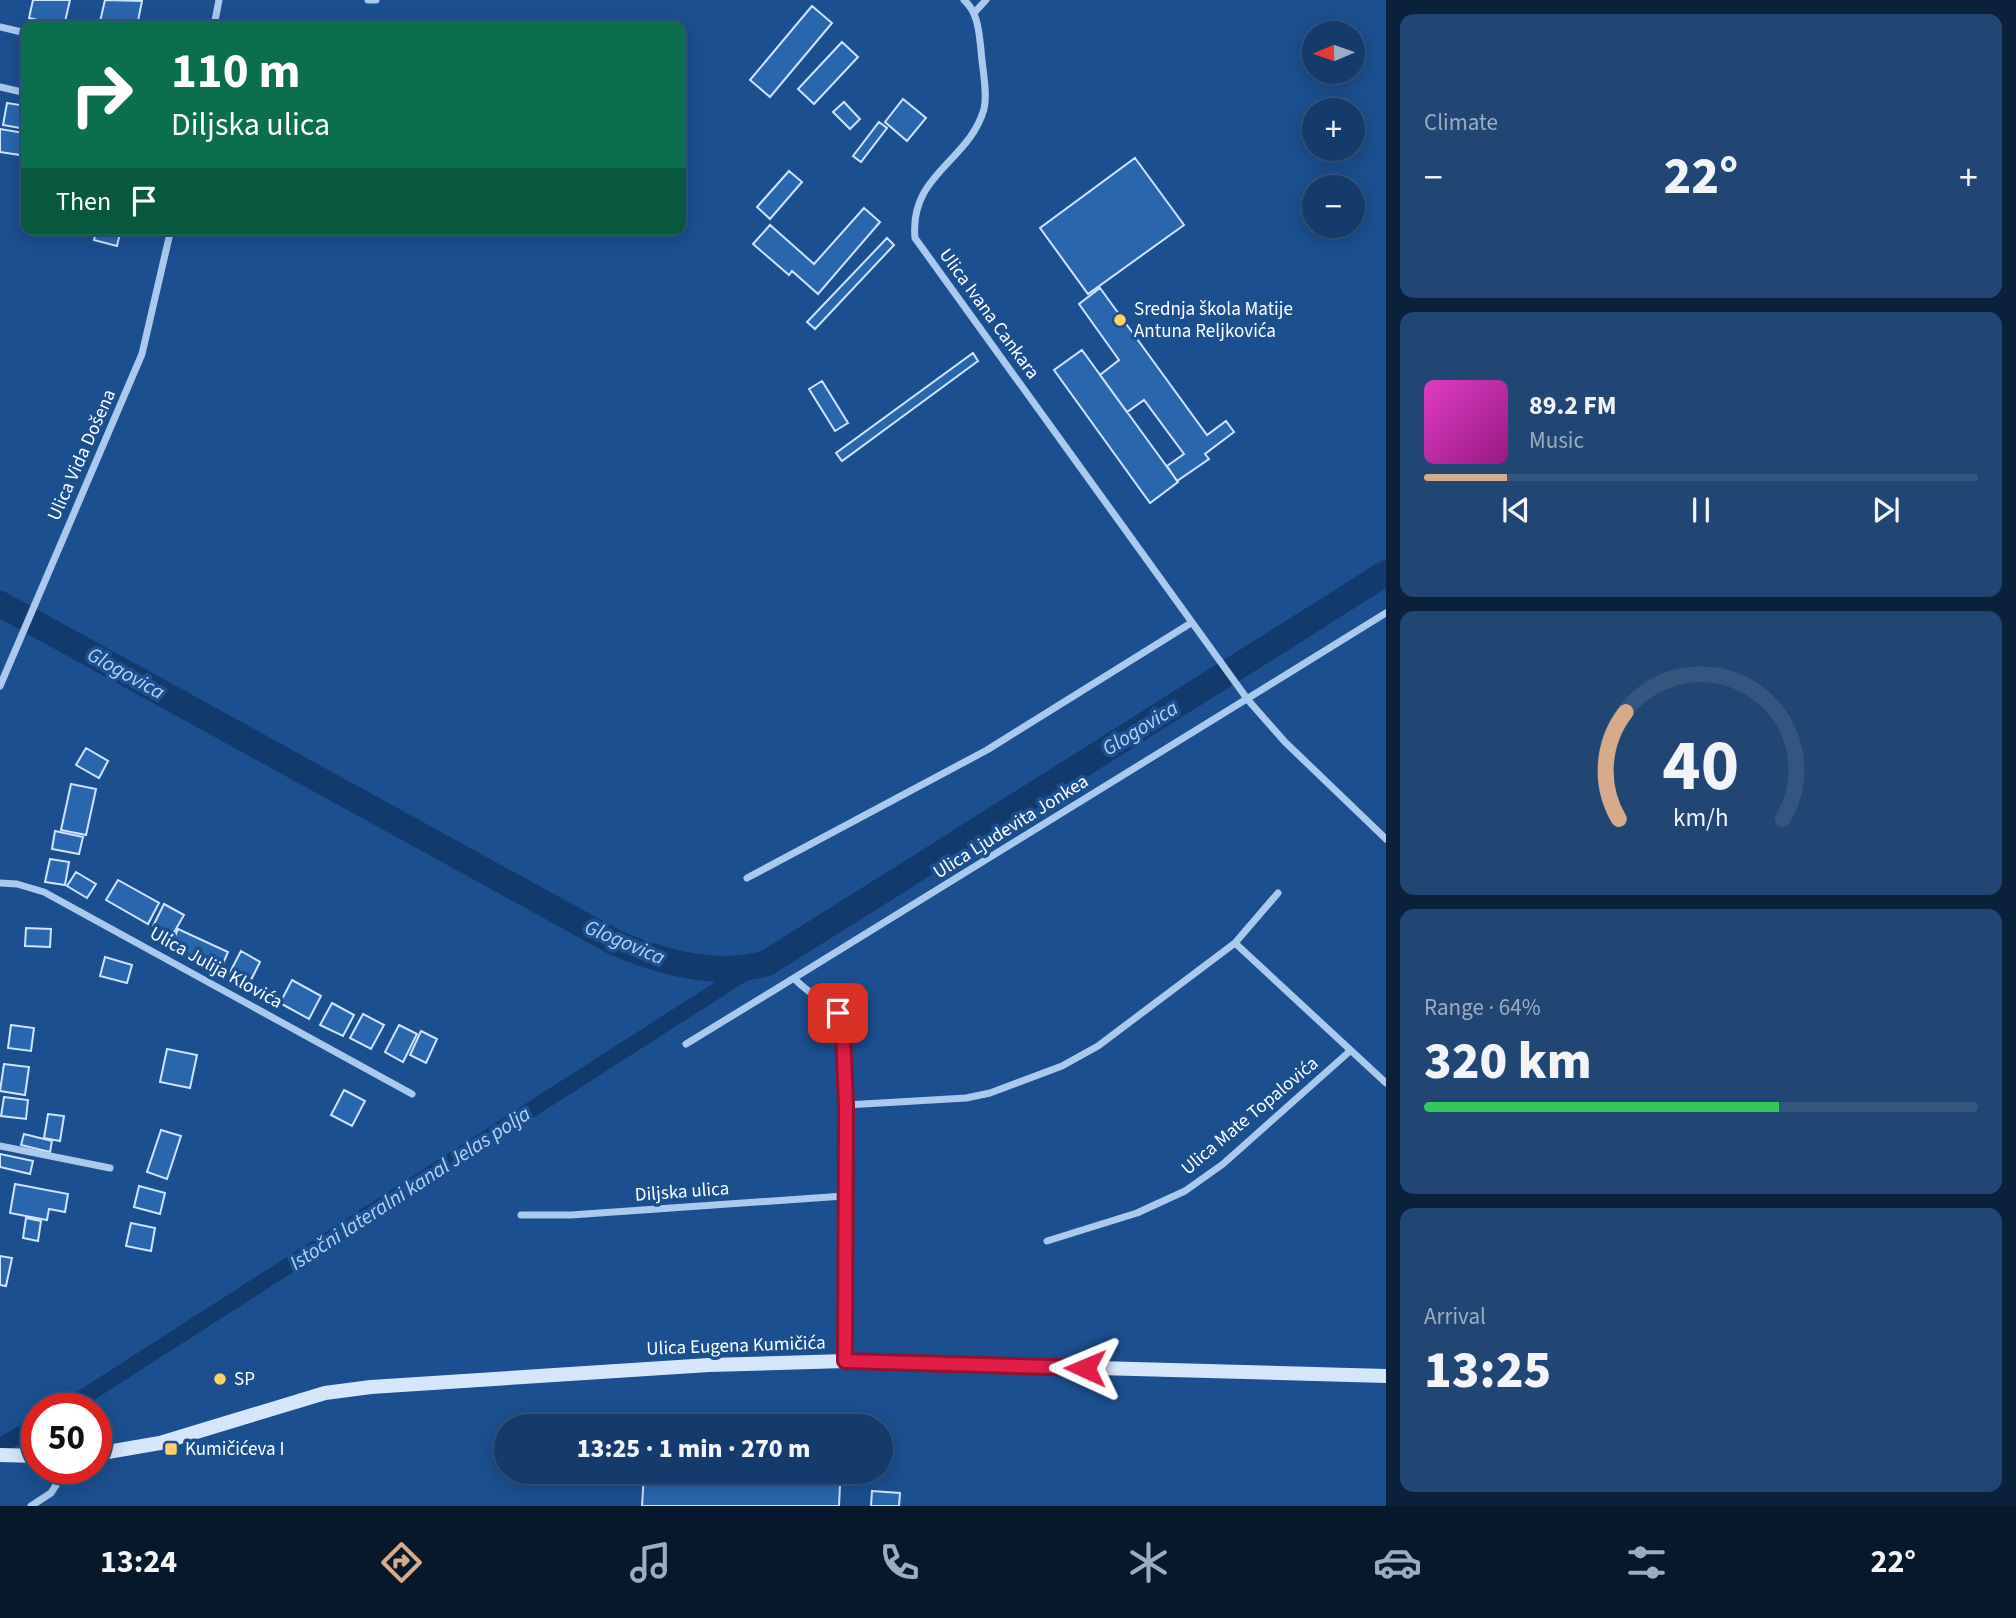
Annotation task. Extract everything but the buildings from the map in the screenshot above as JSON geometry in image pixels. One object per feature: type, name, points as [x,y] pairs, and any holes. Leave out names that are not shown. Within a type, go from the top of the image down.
[{"type":"main road","name":"Ulica Eugena Kumičića","points":[[112,1451],[160,1443],[325,1393],[371,1387],[709,1365],[845,1361],[1386,1376]]},
{"type":"street","points":[[215,21],[219,0]]},
{"type":"street","points":[[368,0],[376,0]]},
{"type":"street","name":"Ulica Ivana Cankara","points":[[964,0],[974,13],[978,28],[985,107],[972,134],[922,192],[914,226],[915,238],[1240,691],[1285,742],[1386,839]]},
{"type":"street","points":[[974,13],[986,0]]},
{"type":"street","points":[[0,27],[21,32]]},
{"type":"street","points":[[0,87],[21,92]]},
{"type":"street","name":"Ulica Vida Došena","points":[[0,686],[142,354],[170,235]]},
{"type":"street","name":"Ulica Ljudevita Jonkea","points":[[686,1044],[1248,700],[1386,612]]},
{"type":"street","points":[[747,878],[987,750],[1191,623]]},
{"type":"street","name":"Ulica Julija Klovića","points":[[0,883],[17,884],[44,892],[412,1094]]},
{"type":"street","points":[[846,1105],[966,1098],[990,1093],[1062,1066],[1098,1046],[1235,943],[1278,893]]},
{"type":"street","points":[[1235,943],[1386,1083]]},
{"type":"street","points":[[794,978],[805,991],[838,1013],[843,1034],[846,1105],[845,1361]]},
{"type":"street","name":"Ulica Mate Topalovića","points":[[1047,1241],[1137,1213],[1185,1191],[1223,1164],[1350,1051]]},
{"type":"street","points":[[0,1146],[110,1168]]},
{"type":"street","name":"Diljska ulica","points":[[521,1215],[571,1215],[844,1196]]},
{"type":"street","points":[[31,1506],[51,1493],[57,1484]]},
{"type":"waterway","name":"Glogovica","points":[[0,604],[614,942],[650,956],[689,966],[728,969],[767,963],[1386,573]]},
{"type":"waterway","name":"Istočni lateralni kanal Jelas polja","points":[[90,1393],[755,966]]},
{"type":"waterway","name":"Istočni lateralni kanal Jelas polja","points":[[0,1446],[21,1434]]},
{"type":"place","name":"Srednja škola Matije Antuna Reljkovića","points":[[1120,320]]},
{"type":"place","name":"SP","points":[[220,1379]]},
{"type":"place","name":"Kumičićeva I","points":[[171,1449]]},
{"type":"route","points":[[838,1013],[843,1034],[846,1105],[845,1361],[1085,1368]]}]
